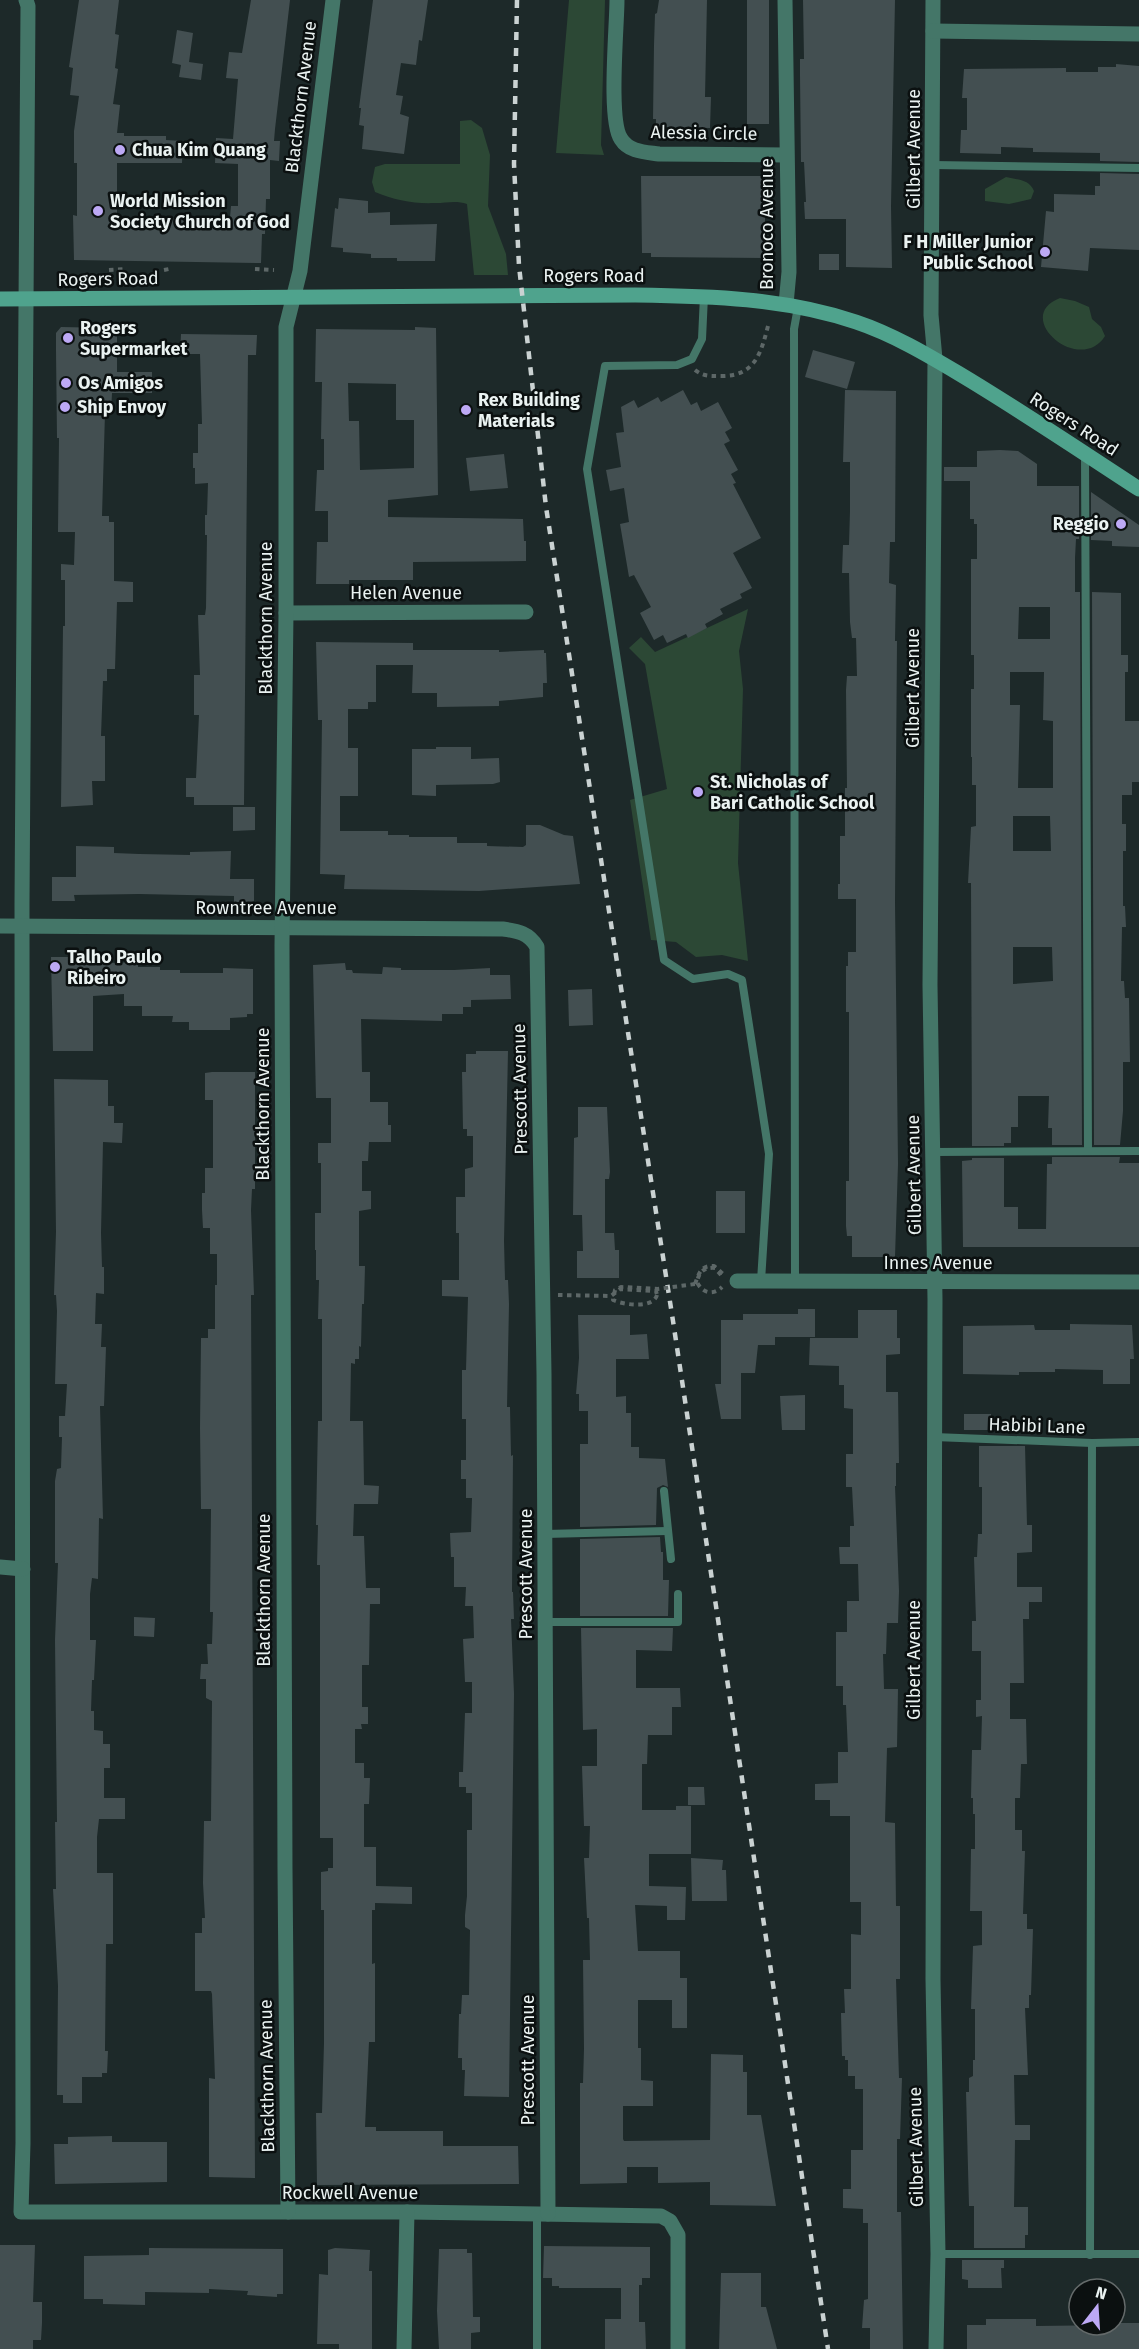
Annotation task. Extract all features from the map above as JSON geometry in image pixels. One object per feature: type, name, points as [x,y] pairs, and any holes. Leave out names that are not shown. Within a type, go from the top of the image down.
[{"type":"street","name":"Blackthorn Avenue","points":[[288,2212],[284,1800],[283,928],[286,327],[300,271],[333,0]]},
{"type":"street","name":"Alessia Circle","points":[[617,0],[615,117],[620,138],[627,146],[638,151],[659,154],[786,155]]},
{"type":"street","name":"Bronoco Avenue","points":[[785,0],[786,155],[792,305]]},
{"type":"street","name":"Gilbert Avenue","points":[[933,0],[932,315],[935,359],[930,985],[935,1283],[933,1979],[938,2254],[936,2349]]},
{"type":"street","points":[[0,1568],[23,1569],[22,926],[28,2]]},
{"type":"street","points":[[933,31],[1139,34]]},
{"type":"street","name":"Rogers Road","points":[[0,299],[704,296],[792,305],[857,322],[935,359],[991,392],[1139,489]]},
{"type":"street","name":"Helen Avenue","points":[[286,613],[526,612]]},
{"type":"street","name":"Rowntree Avenue","points":[[0,926],[503,929],[519,931],[531,937]]},
{"type":"street","name":"Prescott Avenue","points":[[531,937],[537,947],[538,966],[545,1534],[542,2214]]},
{"type":"street","name":"Innes Avenue","points":[[729,1280],[935,1283],[1139,1282]]},
{"type":"street","name":"Rockwell Avenue","points":[[23,1569],[21,2212],[406,2212],[653,2215],[670,2221],[678,2235],[678,2349]]},
{"type":"street","points":[[404,2349],[406,2212]]},
{"type":"lane","points":[[933,165],[1139,168]]},
{"type":"lane","points":[[704,296],[702,339],[692,359],[677,365],[605,366],[587,469],[664,960],[693,979],[728,974],[742,980],[769,1154],[761,1281]]},
{"type":"lane","points":[[792,305],[794,329],[795,1281]]},
{"type":"lane","points":[[1085,453],[1088,1150]]},
{"type":"lane","points":[[934,1152],[1139,1151]]},
{"type":"lane","name":"Habibi Lane","points":[[934,1437],[1092,1443],[1139,1442]]},
{"type":"lane","points":[[1090,2255],[1092,1443]]},
{"type":"lane","points":[[664,1491],[671,1559]]},
{"type":"lane","points":[[545,1534],[667,1531]]},
{"type":"lane","points":[[545,1622],[678,1622],[678,1594]]},
{"type":"lane","points":[[537,2349],[542,2214]]},
{"type":"lane","points":[[938,2254],[1139,2254]]},
{"type":"path","points":[[109,270],[127,269]]},
{"type":"path","points":[[255,270],[274,270]]},
{"type":"path","points":[[685,362],[703,376],[727,376],[748,371],[759,356],[768,326]]},
{"type":"path","points":[[557,1296],[611,1296],[616,1291],[620,1289],[656,1291],[655,1301],[650,1304],[619,1302],[613,1300],[613,1295],[615,1290],[621,1287],[658,1289],[695,1284],[699,1273],[701,1269],[710,1266],[721,1271],[723,1283],[718,1290],[710,1293],[702,1290],[698,1276],[709,1267],[720,1272],[729,1280]]},
{"type":"green space","points":[[569,0],[605,0],[601,145],[604,155],[556,153]]},
{"type":"green space","points":[[471,120],[482,128],[490,155],[488,206],[506,254],[508,275],[474,275],[467,204],[419,203],[397,199],[375,192],[372,182],[375,167],[385,164],[460,164],[460,121]]},
{"type":"green space","points":[[1006,177],[1029,184],[1034,191],[1031,199],[1009,204],[985,201],[985,189]]},
{"type":"green space","points":[[1060,298],[1089,307],[1092,319],[1101,327],[1105,336],[1094,347],[1081,350],[1067,347],[1046,329],[1043,318],[1047,307]]},
{"type":"green space","points":[[748,609],[739,651],[743,689],[738,863],[748,961],[722,955],[696,957],[676,942],[651,940],[630,800],[667,789],[645,664],[629,648],[641,637],[655,652]]},
{"type":"building","points":[[79,0],[119,0],[115,34],[119,35],[115,68],[118,69],[113,104],[120,105],[117,133],[124,133],[124,136],[166,136],[166,140],[183,141],[182,163],[117,163],[117,222],[150,222],[150,219],[230,217],[231,206],[238,206],[238,164],[215,163],[216,138],[233,139],[238,79],[226,78],[229,52],[242,53],[251,0],[290,0],[274,141],[280,141],[279,161],[270,160],[270,199],[266,199],[261,263],[74,260],[73,215],[77,216],[77,163],[74,163],[74,131],[79,96],[70,95],[73,68],[69,67]]},
{"type":"building","points":[[373,0],[428,0],[416,65],[401,63],[396,95],[403,96],[400,114],[409,117],[404,154],[362,149],[364,126],[359,125],[361,108],[359,108]]},
{"type":"building","points":[[659,0],[707,0],[705,97],[711,97],[710,128],[656,127],[656,119],[653,119],[654,45],[655,14]]},
{"type":"building","points":[[747,0],[769,0],[769,124],[747,124]]},
{"type":"building","points":[[803,0],[895,0],[892,268],[846,267],[846,219],[805,219],[804,162],[801,162],[800,76],[800,59],[804,59]]},
{"type":"building","points":[[177,30],[193,33],[189,62],[203,64],[201,80],[179,77],[181,65],[172,63]]},
{"type":"building","points":[[1116,64],[1139,66],[1139,162],[1100,161],[1100,153],[1033,152],[1033,148],[1001,147],[1001,154],[960,153],[961,130],[967,130],[967,98],[962,98],[964,69],[1066,68],[1066,72],[1098,72],[1098,67],[1116,67]]},
{"type":"building","points":[[1100,173],[1139,174],[1139,250],[1090,248],[1088,271],[1041,267],[1046,211],[1054,212],[1054,194],[1095,195],[1095,186],[1100,186]]},
{"type":"building","points":[[641,176],[765,176],[765,258],[651,257],[651,253],[642,253]]},
{"type":"building","points":[[339,198],[368,201],[368,213],[390,212],[390,225],[437,224],[435,261],[371,258],[371,254],[343,252],[343,248],[331,247],[335,208],[338,209]]},
{"type":"building","points":[[819,254],[839,254],[839,270],[819,270]]},
{"type":"building","points":[[61,327],[109,328],[109,334],[117,334],[117,372],[152,372],[152,393],[112,393],[111,413],[105,413],[102,516],[109,516],[109,522],[114,522],[114,581],[133,582],[133,602],[117,602],[115,669],[107,669],[107,681],[103,681],[101,736],[105,736],[105,781],[92,781],[93,805],[61,807],[65,580],[61,580],[61,564],[74,565],[75,532],[58,532],[59,438],[57,438],[56,333]]},
{"type":"building","points":[[415,327],[436,328],[438,495],[388,500],[388,517],[523,519],[526,561],[413,562],[413,580],[349,580],[349,584],[316,584],[317,542],[328,542],[328,511],[315,511],[317,470],[324,470],[324,439],[321,439],[322,382],[315,382],[316,329],[415,330]],"holes":[[[348,383],[396,384],[396,420],[414,420],[414,468],[360,470],[359,421],[349,421]]]},
{"type":"building","points":[[181,334],[257,335],[256,355],[248,355],[244,805],[194,805],[194,797],[186,797],[186,778],[196,778],[199,715],[194,715],[194,675],[200,675],[198,615],[205,615],[206,608],[205,515],[207,515],[208,483],[195,484],[195,468],[193,468],[193,453],[198,453],[198,424],[202,424],[200,354],[180,354]]},
{"type":"building","points":[[813,350],[855,362],[847,389],[805,377]]},
{"type":"building","points":[[683,390],[691,405],[697,402],[701,411],[718,402],[732,428],[725,432],[730,441],[724,444],[738,470],[731,474],[736,483],[733,484],[761,538],[733,553],[752,588],[740,594],[742,598],[720,609],[723,614],[705,624],[707,628],[688,638],[686,634],[667,643],[663,635],[654,640],[640,613],[651,607],[634,575],[629,577],[620,524],[629,522],[624,488],[610,491],[606,470],[621,467],[616,433],[624,432],[621,407],[634,400],[638,408],[658,397],[661,402]]},
{"type":"building","points":[[845,390],[896,391],[895,542],[890,542],[889,583],[896,585],[895,641],[897,641],[895,902],[898,1164],[895,1257],[852,1257],[852,1236],[847,1236],[846,1226],[846,1181],[849,1181],[849,1012],[846,1012],[846,966],[848,966],[848,952],[856,952],[856,899],[838,899],[838,884],[840,884],[840,836],[845,836],[847,676],[857,676],[856,638],[852,638],[850,622],[849,573],[842,573],[843,545],[849,545],[850,511],[850,462],[843,462]]},
{"type":"building","points":[[977,451],[1018,451],[1037,464],[1037,486],[1079,486],[1079,539],[1076,539],[1075,592],[1080,592],[1082,1145],[1052,1145],[1052,1128],[1048,1128],[1049,1096],[1018,1096],[1018,1127],[1011,1127],[1011,1143],[1004,1143],[1004,1146],[972,1146],[971,883],[968,883],[971,827],[976,826],[976,785],[972,785],[971,757],[971,689],[974,689],[974,655],[971,655],[971,559],[977,559],[977,524],[974,524],[974,519],[970,519],[970,481],[944,481],[944,467],[977,467]],"holes":[[[1019,607],[1050,607],[1050,639],[1018,639]],[[1010,672],[1044,672],[1043,720],[1053,721],[1053,788],[1018,788],[1020,705],[1010,705]],[[1013,816],[1050,816],[1051,851],[1013,851]],[[1013,947],[1052,947],[1053,981],[1013,984]]]},
{"type":"building","points":[[504,454],[508,488],[470,491],[466,458]]},
{"type":"building","points":[[1091,492],[1139,525],[1139,547],[1112,546],[1112,541],[1091,540]]},
{"type":"building","points":[[1092,592],[1121,593],[1121,655],[1128,655],[1128,672],[1125,672],[1125,721],[1139,721],[1139,782],[1132,782],[1132,795],[1122,795],[1122,824],[1126,824],[1126,851],[1123,851],[1123,906],[1125,906],[1126,927],[1122,927],[1121,981],[1124,981],[1125,998],[1129,998],[1130,1062],[1123,1062],[1120,1145],[1094,1145]]},
{"type":"building","points":[[316,642],[413,643],[413,650],[499,650],[499,652],[544,650],[547,683],[543,683],[543,697],[499,701],[499,706],[437,707],[437,693],[412,693],[413,665],[376,665],[376,702],[368,702],[368,709],[348,709],[348,748],[358,748],[358,796],[340,796],[340,831],[388,831],[388,835],[409,835],[409,837],[457,837],[457,843],[487,843],[487,846],[523,847],[526,845],[526,825],[540,825],[564,835],[573,836],[580,884],[479,891],[344,889],[345,875],[320,874],[322,720],[318,720]]},
{"type":"building","points":[[436,747],[471,747],[471,759],[499,758],[500,782],[436,785],[436,796],[412,795],[412,749],[436,749]]},
{"type":"building","points":[[233,807],[255,807],[255,830],[233,831]]},
{"type":"building","points":[[76,846],[114,847],[114,853],[139,854],[190,855],[190,852],[231,851],[230,879],[254,879],[254,902],[234,903],[234,896],[139,894],[74,895],[75,901],[52,901],[52,877],[76,877]]},
{"type":"building","points":[[51,957],[109,957],[109,963],[138,962],[138,967],[160,967],[160,970],[180,970],[180,973],[223,973],[223,968],[253,969],[253,1014],[247,1014],[247,1017],[230,1018],[230,1030],[189,1030],[189,1022],[172,1022],[173,1016],[142,1016],[142,1006],[124,1006],[124,994],[93,996],[93,1051],[53,1051]]},
{"type":"building","points":[[345,963],[346,970],[352,970],[353,973],[382,974],[383,967],[401,968],[401,970],[490,968],[490,975],[510,975],[511,999],[471,1000],[471,1007],[463,1007],[463,1014],[442,1014],[442,1021],[361,1019],[362,1072],[370,1072],[370,1102],[388,1102],[391,1142],[369,1142],[368,1161],[362,1161],[362,1191],[371,1191],[371,1209],[359,1211],[359,1266],[365,1266],[364,1304],[362,1304],[359,1359],[355,1359],[355,1364],[351,1363],[350,1421],[363,1421],[364,1485],[379,1486],[378,1504],[354,1504],[353,1536],[364,1536],[366,1588],[380,1588],[380,1604],[370,1604],[369,1665],[362,1665],[362,1707],[368,1707],[368,1724],[361,1724],[362,1729],[355,1729],[355,1763],[364,1763],[364,1778],[370,1778],[369,1804],[364,1804],[364,1847],[376,1847],[376,1886],[412,1887],[412,1904],[375,1903],[375,1910],[372,1910],[375,2042],[369,2042],[365,2127],[376,2127],[376,2131],[443,2131],[443,2146],[518,2146],[519,2184],[317,2185],[316,2113],[322,2113],[324,2043],[324,1910],[321,1910],[321,1872],[333,1868],[333,1838],[320,1838],[320,1565],[317,1565],[318,1525],[316,1525],[318,1421],[322,1421],[322,1319],[318,1319],[319,1280],[316,1280],[315,1213],[321,1213],[321,1163],[318,1163],[318,1143],[331,1143],[331,1098],[316,1098],[313,965]]},
{"type":"building","points":[[592,989],[593,1025],[569,1026],[568,990]]},
{"type":"building","points":[[476,1051],[508,1051],[504,1241],[505,1280],[508,1280],[509,1304],[507,1407],[510,1407],[511,1456],[513,1455],[512,1592],[514,1619],[511,1619],[514,1694],[509,2097],[464,2096],[465,2070],[462,2070],[462,2058],[458,2058],[462,1995],[469,1995],[470,1930],[465,1927],[465,1915],[467,1830],[472,1830],[472,1793],[466,1793],[466,1787],[459,1787],[459,1772],[463,1772],[465,1713],[472,1713],[472,1682],[465,1682],[463,1639],[474,1638],[473,1606],[465,1606],[466,1587],[454,1587],[454,1557],[451,1557],[450,1533],[471,1532],[472,1498],[466,1498],[466,1479],[461,1479],[461,1460],[466,1460],[466,1419],[462,1419],[462,1370],[466,1370],[468,1297],[442,1296],[442,1280],[459,1280],[456,1197],[465,1197],[465,1169],[473,1167],[473,1136],[467,1136],[467,1129],[463,1129],[462,1072],[466,1072],[466,1054],[476,1054]]},
{"type":"building","points":[[255,1072],[255,1189],[252,1189],[251,1210],[254,1295],[251,1295],[255,2178],[209,2177],[209,2078],[215,2079],[212,1994],[211,1991],[195,1991],[195,1933],[202,1933],[202,1918],[205,1918],[204,1821],[211,1821],[212,1701],[206,1698],[206,1679],[200,1679],[201,1664],[208,1664],[207,1644],[212,1644],[211,1509],[201,1509],[200,1428],[201,1338],[208,1338],[208,1329],[215,1329],[215,1285],[217,1285],[217,1254],[210,1254],[210,1228],[203,1228],[202,1210],[205,1168],[213,1168],[213,1100],[205,1100],[205,1073]]},
{"type":"building","points":[[54,1079],[108,1080],[108,1106],[114,1106],[114,1123],[123,1123],[122,1143],[103,1142],[101,1233],[104,1294],[96,1293],[95,1324],[102,1324],[101,1347],[106,1347],[104,1406],[100,1406],[103,1519],[99,1518],[98,1579],[92,1578],[90,1594],[90,1640],[96,1640],[91,1711],[94,1711],[94,1730],[103,1731],[103,1744],[110,1744],[110,1768],[104,1768],[104,1798],[125,1798],[125,1819],[99,1819],[97,1873],[113,1873],[113,1944],[106,1944],[105,2051],[108,2051],[107,2073],[102,2073],[102,2077],[82,2077],[82,2103],[63,2103],[63,2095],[57,2095],[58,1986],[53,1889],[56,1889],[55,1822],[57,1822],[55,1640],[58,1563],[55,1563],[55,1481],[57,1469],[61,1468],[62,1437],[59,1437],[59,1416],[65,1416],[67,1384],[55,1384],[57,1311],[56,1295],[54,1295],[56,1232]]},
{"type":"building","points":[[578,1107],[607,1107],[610,1172],[609,1179],[605,1179],[605,1233],[614,1233],[615,1250],[619,1250],[619,1278],[577,1278],[577,1251],[583,1251],[582,1215],[573,1215],[574,1138],[578,1137]]},
{"type":"building","points":[[1052,1157],[1120,1157],[1119,1163],[1139,1163],[1139,1247],[963,1247],[962,1161],[972,1160],[972,1158],[1004,1158],[1004,1207],[1018,1207],[1018,1229],[1046,1229],[1047,1164],[1052,1164]]},
{"type":"building","points":[[716,1191],[745,1191],[745,1233],[716,1233]]},
{"type":"building","points":[[798,1309],[815,1309],[815,1337],[775,1337],[775,1345],[758,1345],[755,1373],[741,1373],[741,1419],[721,1419],[715,1384],[721,1384],[721,1320],[743,1320],[743,1314],[798,1314]]},
{"type":"building","points":[[858,1310],[897,1310],[897,1338],[900,1338],[900,1354],[886,1355],[886,1392],[898,1392],[899,1463],[896,1463],[895,1486],[898,1623],[887,1623],[886,1654],[883,1654],[884,1689],[898,1689],[897,1747],[887,1748],[885,1822],[895,1823],[896,1906],[900,1906],[900,1979],[896,1979],[899,2078],[902,2078],[900,2139],[897,2139],[897,2212],[901,2212],[903,2349],[870,2349],[870,2328],[862,2328],[864,2300],[868,2299],[868,2223],[863,2223],[863,2209],[843,2208],[843,2189],[851,2189],[851,2150],[863,2150],[863,2089],[855,2089],[855,2076],[848,2076],[848,2060],[842,2056],[841,2013],[845,2013],[844,1989],[851,1989],[851,1934],[861,1935],[861,1902],[850,1902],[850,1816],[830,1816],[830,1800],[815,1800],[815,1784],[838,1783],[838,1752],[848,1752],[843,1686],[836,1686],[836,1632],[847,1632],[847,1601],[859,1601],[858,1564],[840,1564],[839,1547],[850,1547],[850,1526],[854,1526],[852,1487],[846,1487],[846,1454],[853,1454],[853,1409],[844,1408],[844,1385],[839,1385],[839,1366],[809,1365],[810,1338],[858,1338]]},
{"type":"building","points":[[578,1315],[630,1315],[630,1335],[647,1334],[649,1359],[616,1359],[616,1397],[626,1396],[626,1413],[631,1413],[631,1447],[639,1447],[639,1458],[665,1459],[668,1487],[663,1485],[657,1488],[656,1525],[580,1527],[580,1444],[588,1444],[588,1411],[579,1411],[579,1394],[576,1394],[579,1358]]},
{"type":"building","points":[[1070,1324],[1132,1325],[1134,1359],[1130,1359],[1130,1384],[1103,1384],[1103,1370],[1055,1369],[1055,1372],[1019,1372],[1019,1375],[963,1374],[963,1326],[1034,1325],[1035,1330],[1070,1330]]},
{"type":"building","points":[[805,1395],[805,1430],[782,1430],[780,1396]]},
{"type":"building","points":[[964,1414],[991,1414],[991,1430],[964,1430]]},
{"type":"building","points":[[979,1446],[1025,1446],[1027,1525],[1032,1525],[1032,1552],[1017,1553],[1017,1587],[1042,1587],[1042,1602],[1029,1602],[1029,1619],[1023,1619],[1024,1683],[1010,1683],[1010,1719],[1026,1719],[1027,1764],[1021,1764],[1020,1798],[1015,1798],[1015,1830],[1022,1830],[1022,1851],[1025,1851],[1023,1914],[1027,1914],[1027,1929],[1033,1929],[1031,1995],[1029,1995],[1029,2008],[1025,2008],[1028,2075],[1014,2075],[1015,2125],[1030,2125],[1030,2140],[1015,2140],[1014,2207],[1028,2207],[1028,2235],[1025,2235],[1025,2248],[974,2248],[974,2206],[969,2206],[966,2092],[969,2092],[969,2078],[973,2076],[973,2060],[975,2060],[975,2009],[971,2009],[973,1946],[982,1945],[982,1911],[970,1911],[971,1849],[975,1849],[975,1814],[973,1814],[973,1798],[971,1798],[972,1750],[981,1750],[982,1716],[976,1717],[976,1700],[981,1700],[981,1651],[972,1651],[972,1621],[976,1621],[974,1557],[977,1557],[978,1534],[982,1534]]},
{"type":"building","points":[[660,1537],[661,1552],[663,1552],[663,1580],[669,1580],[668,1616],[580,1616],[580,1539]]},
{"type":"building","points":[[134,1617],[155,1618],[154,1637],[134,1636]]},
{"type":"building","points":[[581,1628],[673,1628],[672,1651],[636,1650],[636,1688],[680,1688],[681,1707],[672,1707],[672,1735],[648,1735],[647,1764],[642,1764],[642,1810],[676,1810],[676,1806],[691,1806],[691,1854],[649,1854],[649,1886],[686,1887],[685,1920],[667,1920],[667,1906],[635,1905],[638,1951],[680,1951],[680,1978],[687,1978],[687,2028],[672,2028],[672,2000],[638,2000],[641,2080],[653,2081],[653,2106],[623,2106],[623,2139],[624,2141],[710,2140],[711,2054],[743,2055],[743,2072],[747,2072],[747,2115],[761,2115],[776,2206],[710,2205],[710,2182],[658,2183],[658,2167],[627,2167],[627,2183],[580,2184],[580,2083],[583,2083],[584,2049],[583,1960],[590,1960],[584,1858],[589,1858],[590,1826],[584,1826],[582,1766],[597,1766],[597,1729],[583,1730]]},
{"type":"building","points":[[688,1787],[704,1787],[705,1805],[688,1805]]},
{"type":"building","points":[[691,1858],[723,1860],[722,1870],[726,1870],[727,1901],[692,1901]]},
{"type":"building","points":[[112,2136],[112,2142],[167,2142],[167,2182],[55,2184],[54,2144],[68,2144],[68,2137]]},
{"type":"building","points":[[0,2245],[35,2245],[33,2302],[42,2302],[42,2323],[41,2340],[33,2340],[33,2349],[0,2349]]},
{"type":"building","points":[[544,2246],[650,2247],[650,2278],[642,2278],[642,2285],[639,2285],[639,2322],[645,2322],[646,2349],[605,2349],[605,2319],[621,2319],[621,2288],[552,2286],[552,2278],[543,2278]]},
{"type":"building","points":[[149,2248],[283,2249],[283,2294],[277,2294],[277,2297],[247,2295],[248,2291],[209,2289],[209,2293],[145,2292],[145,2305],[103,2304],[103,2299],[84,2299],[84,2256],[149,2255]]},
{"type":"building","points":[[335,2248],[370,2250],[372,2349],[339,2349],[339,2344],[317,2344],[319,2274],[328,2275],[328,2250]]},
{"type":"building","points":[[439,2249],[467,2249],[467,2253],[472,2253],[473,2317],[480,2317],[480,2332],[471,2333],[471,2349],[439,2349],[437,2311]]},
{"type":"building","points":[[962,2260],[1004,2260],[1004,2268],[1001,2268],[1002,2288],[968,2288],[968,2280],[962,2279]]},
{"type":"building","points":[[721,2273],[761,2273],[761,2307],[766,2307],[777,2349],[719,2349]]},
{"type":"building","points":[[986,2319],[1036,2319],[1036,2326],[1067,2326],[1067,2337],[1127,2337],[1127,2323],[1139,2323],[1139,2349],[967,2349],[967,2325],[986,2325]]},
{"type":"railway","points":[[517,0],[514,164],[519,266],[546,507],[673,1321],[828,2349]]},
{"type":"place","name":"Chua Kim Quang","points":[[120,150]]},
{"type":"place","name":"World Mission Society Church of God","points":[[98,211]]},
{"type":"place","name":"F H Miller Junior Public School","points":[[1045,252]]},
{"type":"place","name":"Rogers Supermarket","points":[[68,338]]},
{"type":"place","name":"Os Amigos","points":[[66,383]]},
{"type":"place","name":"Ship Envoy","points":[[65,407]]},
{"type":"place","name":"Rex Building Materials","points":[[466,410]]},
{"type":"place","name":"Reggio","points":[[1121,524]]},
{"type":"place","name":"St. Nicholas of Bari Catholic School","points":[[698,792]]},
{"type":"place","name":"Talho Paulo Ribeiro","points":[[55,967]]}]
